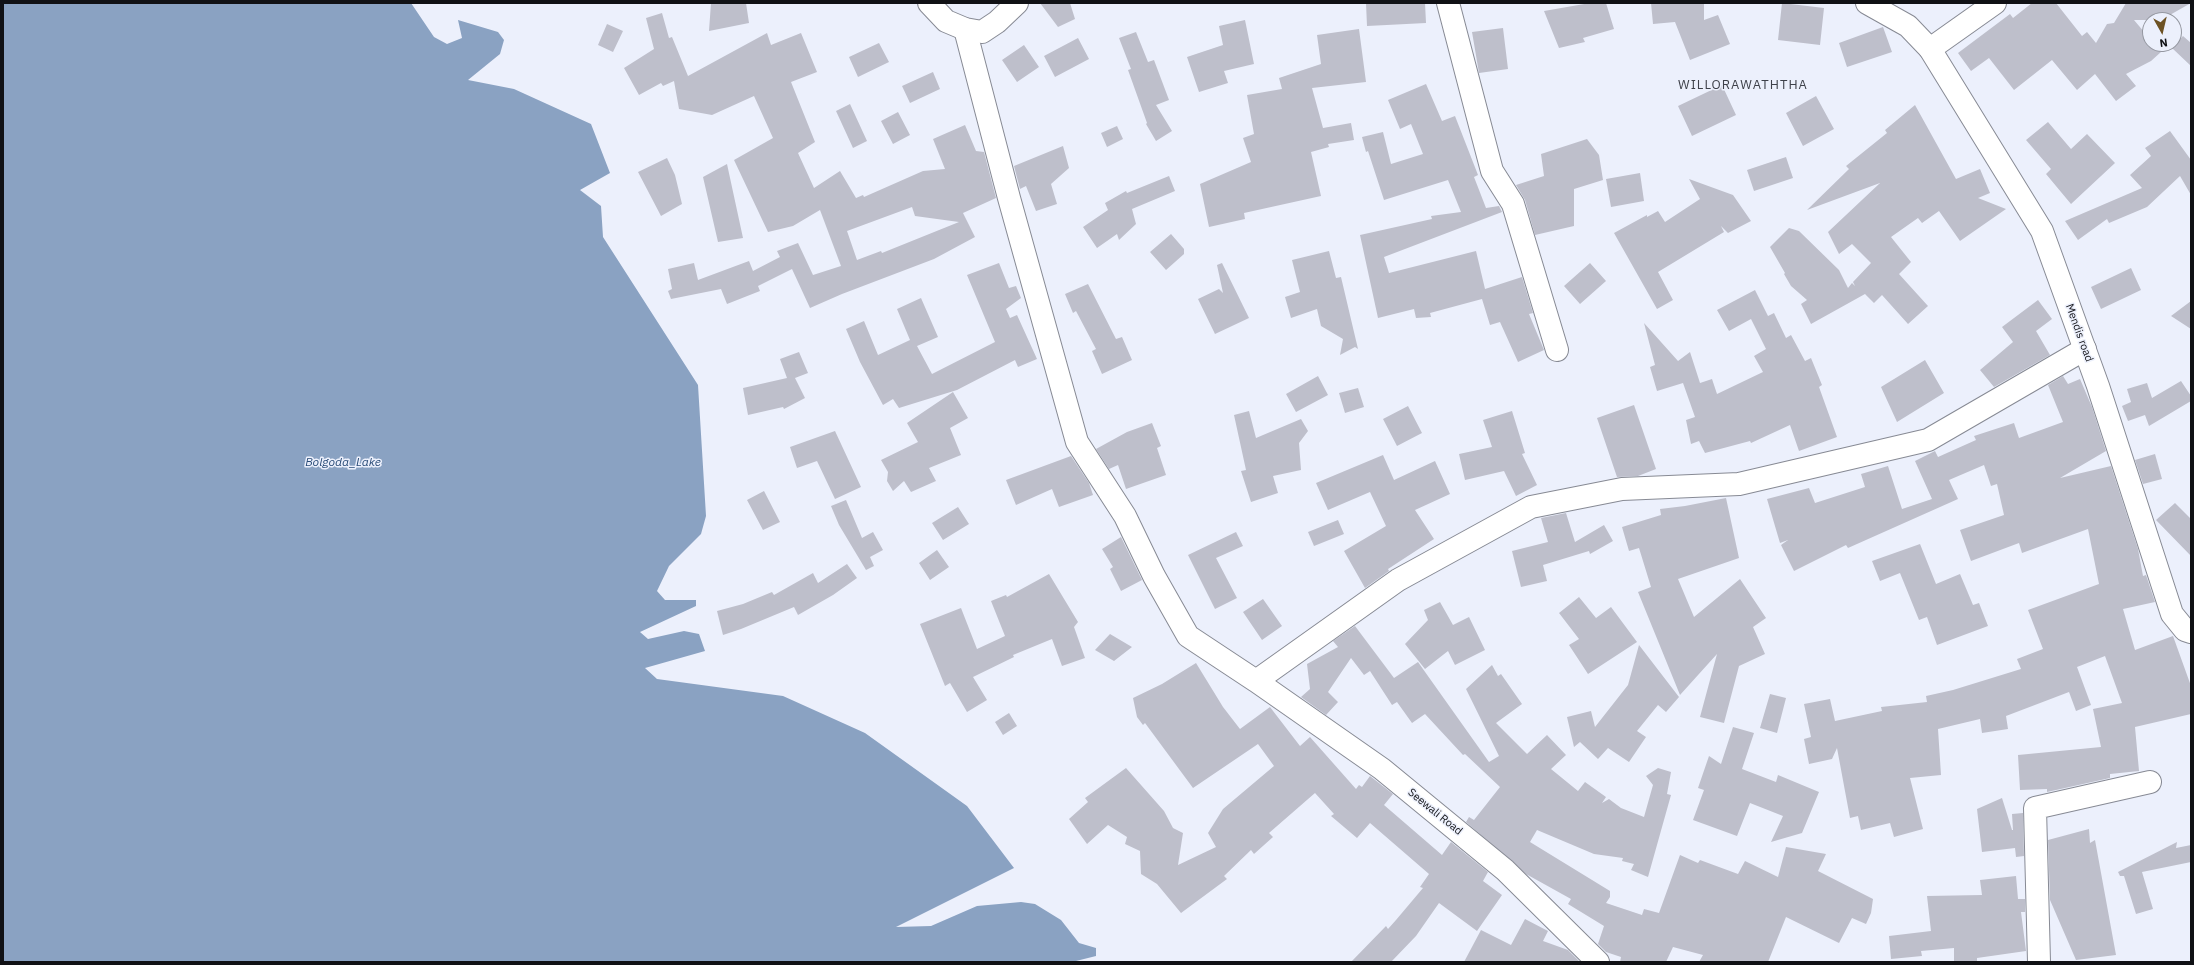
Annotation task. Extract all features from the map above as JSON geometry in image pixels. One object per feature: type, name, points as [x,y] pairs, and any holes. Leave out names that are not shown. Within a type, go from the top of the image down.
[{"type":"street","points":[[929,3],[946,21],[965,29],[982,32],[998,22],[1017,3]]},
{"type":"street","points":[[1448,3],[1492,171],[1513,204],[1557,350]]},
{"type":"street","name":"Mendis road","points":[[1866,3],[1908,26],[1930,49],[2042,231],[2085,349],[2172,614],[2185,630],[2191,632]]},
{"type":"street","points":[[1930,49],[1995,3]]},
{"type":"street","name":"Seewali Road","points":[[965,29],[1009,198],[1077,442],[1125,516],[1154,576],[1188,636],[1256,681],[1388,774],[1505,870],[1598,962]]},
{"type":"street","points":[[1256,681],[1398,580],[1531,507],[1622,489],[1739,484],[1928,440],[2085,349]]},
{"type":"street","points":[[2039,962],[2035,808],[2150,782]]},
{"type":"water","name":"Bolgoda_Lake","points":[[3,3],[411,3],[434,37],[447,44],[462,38],[458,20],[498,32],[504,40],[500,54],[468,80],[514,89],[591,124],[610,173],[580,190],[601,206],[603,237],[698,385],[706,516],[701,534],[669,566],[657,591],[665,600],[696,600],[696,606],[640,632],[648,639],[684,631],[699,634],[705,651],[645,668],[657,679],[783,696],[865,733],[967,806],[1014,868],[896,927],[931,926],[977,906],[1021,902],[1035,904],[1061,920],[1079,943],[1096,948],[1096,956],[1072,962],[3,962]]},
{"type":"building","points":[[711,3],[746,3],[749,23],[709,31]]},
{"type":"building","points":[[1040,3],[1070,3],[1075,19],[1058,27]]},
{"type":"building","points":[[1366,3],[1425,3],[1426,23],[1367,26]]},
{"type":"building","points":[[1590,3],[1606,3],[1614,29],[1583,38],[1585,42],[1559,48],[1544,11]]},
{"type":"building","points":[[1651,3],[1704,3],[1704,20],[1718,15],[1730,44],[1690,60],[1675,22],[1653,24]]},
{"type":"building","points":[[1782,3],[1824,8],[1820,45],[1778,40]]},
{"type":"building","points":[[2032,3],[2056,3],[2082,36],[2087,32],[2096,43],[2107,24],[2114,23],[2126,3],[2191,3],[2175,12],[2142,12],[2142,20],[2134,20],[2142,30],[2142,52],[2161,52],[2151,61],[2126,74],[2136,86],[2116,101],[2095,74],[2077,90],[2052,60],[2014,90],[1989,58],[1971,71],[1958,53],[2010,14],[2013,18]]},
{"type":"building","points":[[662,13],[669,38],[672,37],[688,76],[767,33],[771,45],[801,33],[817,72],[791,82],[815,142],[798,153],[814,188],[840,171],[856,198],[863,195],[864,197],[923,171],[945,169],[933,139],[965,125],[976,151],[984,152],[996,198],[963,213],[975,237],[934,259],[842,294],[810,308],[792,269],[758,286],[760,291],[727,304],[721,289],[671,299],[668,291],[672,289],[668,269],[694,263],[698,280],[749,261],[753,271],[780,257],[777,251],[798,243],[813,275],[841,266],[820,210],[793,226],[768,232],[734,160],[773,138],[754,96],[712,115],[679,109],[674,81],[663,86],[661,83],[639,95],[624,68],[654,49],[646,18]],"holes":[[[912,207],[915,216],[959,222],[882,253],[881,251],[857,260],[847,231]]]},
{"type":"building","points":[[1245,20],[1254,64],[1224,71],[1228,83],[1199,92],[1187,57],[1223,45],[1219,26]]},
{"type":"building","points":[[607,24],[623,31],[613,52],[598,45]]},
{"type":"building","points":[[1883,27],[1892,52],[1847,67],[1839,43]]},
{"type":"building","points":[[1503,28],[1508,69],[1479,73],[1472,32]]},
{"type":"building","points":[[1359,29],[1366,82],[1312,88],[1323,128],[1351,123],[1354,140],[1328,144],[1329,147],[1311,152],[1321,196],[1244,213],[1245,219],[1209,227],[1200,184],[1251,162],[1243,138],[1254,134],[1247,95],[1282,89],[1279,78],[1321,64],[1317,35]]},
{"type":"building","points":[[1136,32],[1148,62],[1154,60],[1169,100],[1156,105],[1172,131],[1156,141],[1146,124],[1147,123],[1128,70],[1131,69],[1119,38]]},
{"type":"building","points":[[2183,36],[2191,43],[2191,66],[2176,52],[2182,52]]},
{"type":"building","points":[[1078,38],[1089,59],[1055,77],[1044,56]]},
{"type":"building","points":[[879,43],[889,62],[858,77],[849,57]]},
{"type":"building","points":[[1024,45],[1039,67],[1017,82],[1002,60]]},
{"type":"building","points":[[933,72],[940,89],[910,103],[902,86]]},
{"type":"building","points":[[1426,84],[1442,121],[1455,116],[1478,175],[1474,177],[1486,208],[1499,206],[1502,212],[1384,257],[1389,273],[1476,251],[1485,289],[1522,277],[1533,313],[1529,314],[1544,350],[1518,362],[1500,322],[1490,325],[1482,299],[1430,313],[1431,317],[1416,318],[1414,309],[1378,318],[1360,235],[1432,219],[1431,216],[1461,212],[1448,180],[1384,200],[1368,151],[1366,152],[1362,137],[1383,132],[1391,164],[1423,154],[1411,124],[1400,129],[1388,100]]},
{"type":"building","points":[[1722,85],[1736,115],[1692,136],[1678,106]]},
{"type":"building","points":[[1816,96],[1834,129],[1803,146],[1786,113]]},
{"type":"building","points":[[850,104],[867,141],[853,148],[836,111]]},
{"type":"building","points":[[1915,105],[1956,179],[1980,169],[1990,193],[1978,198],[2006,209],[1960,241],[1939,211],[1922,223],[1918,218],[1891,237],[1911,262],[1899,274],[1928,306],[1908,324],[1882,295],[1874,303],[1865,294],[1811,324],[1801,304],[1807,300],[1791,286],[1770,247],[1789,228],[1799,231],[1839,270],[1848,288],[1852,283],[1855,286],[1853,282],[1871,263],[1852,244],[1839,254],[1828,232],[1880,183],[1807,210],[1849,169],[1846,166],[1887,133],[1885,130]]},
{"type":"building","points":[[898,112],[910,135],[893,144],[881,121]]},
{"type":"building","points":[[2048,122],[2071,149],[2087,134],[2115,163],[2071,204],[2046,174],[2051,169],[2026,140]]},
{"type":"building","points":[[1117,126],[1123,139],[1107,147],[1101,133]]},
{"type":"building","points":[[2170,131],[2191,160],[2191,195],[2180,176],[2147,207],[2109,223],[2107,219],[2078,240],[2065,221],[2142,188],[2130,175],[2151,156],[2145,148]]},
{"type":"building","points":[[1587,139],[1599,155],[1603,180],[1574,189],[1574,226],[1535,235],[1525,200],[1516,185],[1544,176],[1541,154]]},
{"type":"building","points":[[1063,146],[1069,168],[1051,184],[1057,204],[1036,211],[1026,186],[1020,189],[1014,166]]},
{"type":"building","points":[[1786,157],[1793,178],[1754,191],[1747,170]]},
{"type":"building","points":[[667,158],[675,175],[682,204],[661,216],[638,172]]},
{"type":"building","points":[[727,164],[743,238],[718,242],[703,177]]},
{"type":"building","points":[[1640,173],[1644,201],[1611,207],[1606,179]]},
{"type":"building","points":[[1169,176],[1175,191],[1132,209],[1136,224],[1119,240],[1117,234],[1097,248],[1083,227],[1108,210],[1105,203],[1126,191],[1127,193]]},
{"type":"building","points":[[1689,179],[1733,195],[1751,221],[1728,233],[1721,226],[1724,232],[1658,272],[1673,300],[1657,309],[1614,233],[1647,215],[1647,217],[1658,211],[1665,222],[1700,199]]},
{"type":"building","points":[[1171,234],[1184,249],[1184,254],[1166,270],[1150,252]]},
{"type":"building","points":[[1329,251],[1336,278],[1341,277],[1358,349],[1355,347],[1340,355],[1343,339],[1321,326],[1317,309],[1291,318],[1285,297],[1300,292],[1292,260]]},
{"type":"building","points":[[999,263],[1009,288],[1016,286],[1021,298],[1006,309],[1010,318],[1017,315],[1037,359],[1018,367],[1015,360],[957,390],[899,408],[893,399],[883,405],[860,362],[846,329],[864,321],[878,355],[910,340],[897,309],[921,298],[938,337],[917,346],[932,374],[995,342],[967,275]]},
{"type":"building","points":[[1222,263],[1249,318],[1215,334],[1198,299],[1219,289],[1223,293],[1217,265]]},
{"type":"building","points":[[1590,263],[1606,281],[1580,304],[1564,286]]},
{"type":"building","points":[[2131,268],[2141,290],[2101,309],[2091,287]]},
{"type":"building","points":[[1088,284],[1116,339],[1122,337],[1132,360],[1102,374],[1092,351],[1096,349],[1076,311],[1073,313],[1065,294]]},
{"type":"building","points":[[1755,290],[1768,316],[1774,313],[1786,338],[1791,335],[1805,361],[1811,358],[1822,385],[1819,387],[1837,437],[1799,451],[1790,425],[1751,443],[1750,441],[1705,453],[1699,441],[1691,444],[1686,420],[1695,417],[1683,383],[1657,391],[1650,367],[1655,365],[1644,323],[1678,361],[1690,352],[1700,383],[1712,379],[1717,394],[1763,372],[1754,356],[1766,349],[1751,319],[1729,331],[1717,310]]},
{"type":"building","points":[[2038,300],[2052,319],[2036,331],[2050,355],[1994,387],[1980,370],[2013,342],[2002,327]]},
{"type":"building","points":[[2191,301],[2191,329],[2171,316]]},
{"type":"building","points":[[799,352],[808,373],[795,378],[805,398],[784,409],[783,407],[748,415],[743,388],[787,378],[780,359]]},
{"type":"building","points":[[1925,360],[1944,393],[1897,422],[1881,387]]},
{"type":"building","points":[[1318,376],[1328,395],[1296,412],[1286,394]]},
{"type":"building","points":[[2063,376],[2068,384],[2080,379],[2092,407],[2106,451],[2060,478],[2111,466],[2138,549],[2143,576],[2146,575],[2155,602],[2123,609],[2135,650],[2173,636],[2191,686],[2191,714],[2135,727],[2139,771],[2110,774],[2110,778],[2047,792],[2047,789],[2020,790],[2018,755],[2101,747],[2093,709],[2122,703],[2105,656],[2077,667],[2091,705],[2076,711],[2069,692],[2006,716],[2008,729],[1982,733],[1980,719],[1938,729],[1941,775],[1910,778],[1923,829],[1894,837],[1890,823],[1861,830],[1858,816],[1850,818],[1837,748],[1832,759],[1809,764],[1804,739],[1811,737],[1804,704],[1830,699],[1835,721],[1882,711],[1881,707],[1927,702],[1926,696],[1953,690],[2021,669],[2017,659],[2043,649],[2028,610],[2099,584],[2088,529],[2022,553],[2019,543],[1971,561],[1960,530],[2004,515],[1997,484],[1991,486],[1984,465],[1949,480],[1958,499],[1848,548],[1846,545],[1794,571],[1781,545],[1788,540],[1780,543],[1767,499],[1809,488],[1815,503],[1865,487],[1861,474],[1888,466],[1902,509],[1932,499],[1915,461],[1935,451],[1938,457],[1976,440],[1974,436],[2014,423],[2019,438],[2063,422],[2048,385]]},
{"type":"building","points":[[2181,381],[2191,396],[2191,401],[2149,426],[2145,415],[2128,421],[2122,406],[2131,402],[2127,389],[2147,383],[2152,398]]},
{"type":"building","points":[[1358,388],[1364,407],[1345,413],[1339,393]]},
{"type":"building","points":[[953,392],[968,418],[950,428],[961,455],[929,468],[936,481],[911,492],[904,481],[893,491],[887,481],[888,472],[881,460],[918,442],[907,423]]},
{"type":"building","points":[[1634,405],[1656,469],[1638,476],[1617,477],[1597,418]]},
{"type":"building","points":[[1408,406],[1422,433],[1397,446],[1383,419]]},
{"type":"building","points":[[1249,411],[1256,438],[1301,419],[1308,431],[1299,443],[1301,470],[1273,476],[1278,493],[1251,502],[1241,471],[1246,470],[1234,415]]},
{"type":"building","points":[[1512,411],[1525,453],[1522,454],[1537,485],[1516,496],[1504,471],[1465,480],[1459,454],[1492,447],[1483,420]]},
{"type":"building","points":[[1152,423],[1161,446],[1157,448],[1166,475],[1126,489],[1118,465],[1109,469],[1096,449],[1127,432]]},
{"type":"building","points":[[835,431],[861,487],[835,499],[817,461],[797,468],[790,447]]},
{"type":"building","points":[[2155,454],[2162,479],[2143,484],[2135,460]]},
{"type":"building","points":[[1383,455],[1394,480],[1435,461],[1450,494],[1415,510],[1434,539],[1388,569],[1389,571],[1365,588],[1344,551],[1386,526],[1370,492],[1328,510],[1316,483]]},
{"type":"building","points":[[1071,456],[1089,483],[1093,495],[1059,507],[1052,489],[1016,505],[1006,480]]},
{"type":"building","points":[[764,491],[780,522],[763,530],[747,500]]},
{"type":"building","points":[[1726,498],[1739,558],[1678,579],[1694,617],[1740,579],[1766,618],[1753,627],[1765,654],[1739,666],[1724,723],[1700,717],[1717,654],[1680,695],[1638,592],[1651,587],[1639,548],[1629,551],[1622,527],[1661,515],[1660,509]]},
{"type":"building","points":[[846,500],[862,538],[873,532],[883,550],[870,557],[874,566],[866,570],[839,525],[831,506]]},
{"type":"building","points":[[2175,503],[2191,519],[2191,556],[2156,520]]},
{"type":"building","points":[[958,507],[969,524],[943,540],[932,523]]},
{"type":"building","points":[[1566,513],[1575,542],[1604,525],[1613,541],[1590,554],[1589,551],[1543,565],[1547,581],[1521,587],[1512,551],[1548,542],[1541,518]]},
{"type":"building","points":[[1338,520],[1344,534],[1314,546],[1308,532]]},
{"type":"building","points":[[1236,532],[1243,546],[1216,558],[1237,598],[1215,609],[1188,555]]},
{"type":"building","points":[[1121,537],[1142,580],[1121,591],[1110,569],[1113,567],[1102,549]]},
{"type":"building","points":[[1920,544],[1936,584],[1960,574],[1973,605],[1979,603],[1988,626],[1937,645],[1927,617],[1919,620],[1900,573],[1880,581],[1872,561]]},
{"type":"building","points":[[937,550],[949,567],[930,580],[919,563]]},
{"type":"building","points":[[847,564],[857,578],[833,595],[798,615],[794,607],[723,635],[717,611],[743,604],[772,592],[774,595],[813,573],[818,583]]},
{"type":"building","points":[[1049,574],[1078,622],[1074,627],[1085,658],[1062,666],[1052,639],[1013,655],[1014,657],[973,677],[987,700],[967,712],[950,683],[945,686],[920,624],[961,608],[977,649],[1005,636],[991,601],[1006,595],[1007,597]]},
{"type":"building","points":[[1579,597],[1596,618],[1611,607],[1637,642],[1588,674],[1569,645],[1579,639],[1559,613]]},
{"type":"building","points":[[1263,599],[1282,626],[1262,640],[1243,612]]},
{"type":"building","points":[[1440,602],[1453,625],[1469,617],[1485,650],[1455,665],[1448,651],[1425,669],[1405,644],[1428,620],[1424,610]]},
{"type":"building","points":[[1355,626],[1394,678],[1418,662],[1489,762],[1499,756],[1466,689],[1492,665],[1498,676],[1501,674],[1522,704],[1496,723],[1527,754],[1547,735],[1566,755],[1551,769],[1578,791],[1585,782],[1606,797],[1602,803],[1609,799],[1621,808],[1644,817],[1653,785],[1646,776],[1658,768],[1671,772],[1667,794],[1671,795],[1648,877],[1631,870],[1634,864],[1622,861],[1623,858],[1594,854],[1537,830],[1530,842],[1610,891],[1610,897],[1606,903],[1642,915],[1644,909],[1659,913],[1680,855],[1698,863],[1700,860],[1738,874],[1745,861],[1778,877],[1786,847],[1826,854],[1818,871],[1873,899],[1871,913],[1866,924],[1852,918],[1839,943],[1786,917],[1768,962],[1699,962],[1703,955],[1673,947],[1666,962],[1620,962],[1621,957],[1606,952],[1598,944],[1604,926],[1568,904],[1571,899],[1526,874],[1466,822],[1469,817],[1474,820],[1500,787],[1465,754],[1463,755],[1425,714],[1412,723],[1397,702],[1392,705],[1370,671],[1364,675],[1351,658],[1328,692],[1338,702],[1326,715],[1301,697],[1310,689],[1307,664],[1338,647],[1333,641]]},
{"type":"building","points":[[1110,634],[1132,647],[1114,661],[1095,650]]},
{"type":"building","points":[[1639,645],[1679,697],[1666,712],[1658,705],[1637,731],[1646,737],[1629,762],[1608,748],[1598,759],[1580,742],[1574,747],[1567,717],[1591,711],[1595,727],[1628,685]]},
{"type":"building","points":[[1196,663],[1223,707],[1240,729],[1270,707],[1300,746],[1310,737],[1356,789],[1359,785],[1362,787],[1370,776],[1393,794],[1384,805],[1442,855],[1451,842],[1488,872],[1483,881],[1502,895],[1477,931],[1439,903],[1416,936],[1391,962],[1351,962],[1386,926],[1388,929],[1396,920],[1423,888],[1420,887],[1429,874],[1370,823],[1357,838],[1331,816],[1334,814],[1315,793],[1269,833],[1273,837],[1254,854],[1251,850],[1224,876],[1227,879],[1181,913],[1157,884],[1141,874],[1140,851],[1125,844],[1127,837],[1108,825],[1087,844],[1069,819],[1088,802],[1085,798],[1126,768],[1164,811],[1173,828],[1183,833],[1178,865],[1216,847],[1208,833],[1223,809],[1274,766],[1258,744],[1193,788],[1145,723],[1143,725],[1137,717],[1133,698],[1162,684]]},
{"type":"building","points":[[1770,694],[1786,698],[1777,733],[1760,728]]},
{"type":"building","points":[[1009,713],[1017,726],[1003,735],[995,722]]},
{"type":"building","points":[[1733,727],[1754,733],[1742,769],[1776,782],[1778,775],[1819,792],[1802,833],[1771,842],[1783,816],[1750,803],[1737,836],[1693,820],[1704,790],[1698,788],[1709,756],[1721,764]]},
{"type":"building","points":[[2002,798],[2012,830],[2012,814],[2023,813],[2024,856],[2016,857],[2015,848],[1982,852],[1977,809]]},
{"type":"building","points":[[2089,829],[2090,843],[2095,840],[2116,955],[2076,960],[2050,900],[2048,840]]},
{"type":"building","points":[[2177,842],[2176,848],[2191,845],[2191,862],[2142,872],[2153,909],[2136,914],[2124,876],[2120,876],[2118,872]]},
{"type":"building","points":[[2016,876],[2018,899],[2025,899],[2025,912],[2021,912],[2026,951],[1977,958],[1977,962],[1954,962],[1954,948],[1921,951],[1922,956],[1891,959],[1889,936],[1931,931],[1927,896],[1982,895],[1980,880]]},
{"type":"building","points":[[1525,919],[1548,931],[1543,941],[1568,950],[1580,962],[1464,962],[1481,930],[1511,945]]},
{"type":"district","name":"WILLORAWATHTHA","points":[[1743,85]]}]
